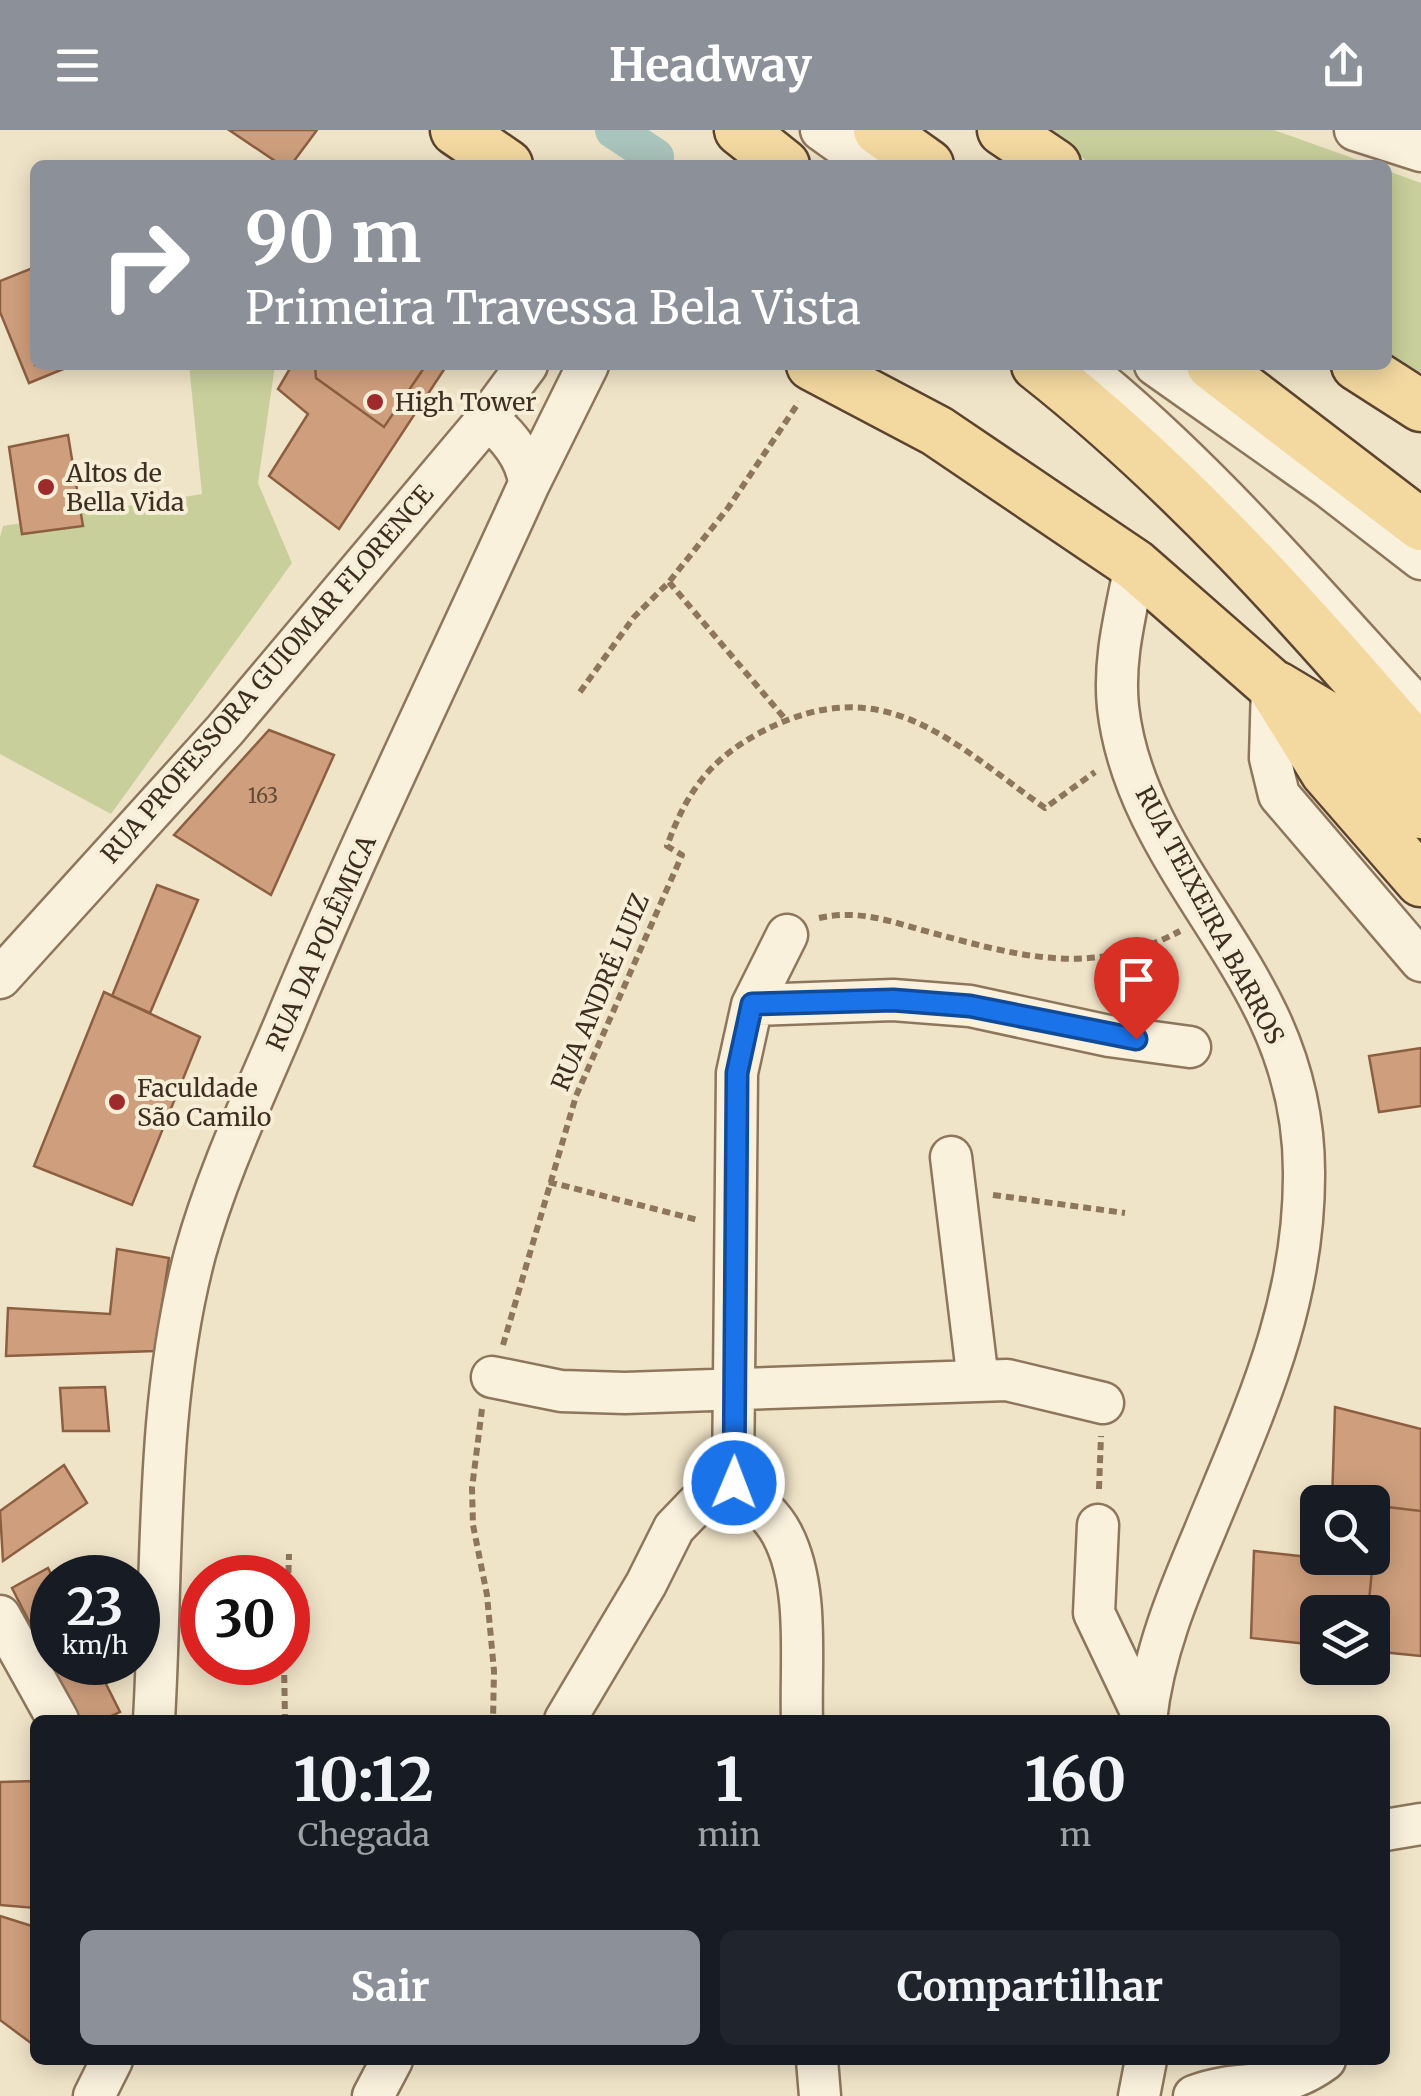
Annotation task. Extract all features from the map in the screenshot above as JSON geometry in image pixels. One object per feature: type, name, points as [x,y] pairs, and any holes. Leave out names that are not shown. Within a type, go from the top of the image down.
[{"type":"main road","points":[[456,130],[501,160]]},
{"type":"main road","points":[[740,130],[778,160]]},
{"type":"main road","points":[[879,130],[922,160]]},
{"type":"main road","points":[[1003,130],[1048,160]]},
{"type":"main road","points":[[820,370],[936,431],[1136,565],[1272,684],[1348,729],[1421,813]]},
{"type":"main road","points":[[1043,370],[1112,424],[1228,539],[1421,753]]},
{"type":"main road","points":[[1219,370],[1421,525]]},
{"type":"main road","points":[[1365,370],[1417,401]]},
{"type":"main road","points":[[1272,684],[1326,772],[1421,882]]},
{"type":"street","points":[[775,130],[814,160]]},
{"type":"street","points":[[820,130],[863,160]]},
{"type":"street","points":[[1355,130],[1421,151]]},
{"type":"street","name":"RUA PROFESSORA GUIOMAR FLORENCE","points":[[0,978],[224,730],[487,419],[522,370]]},
{"type":"street","name":"RUA DA POLÊMICA","points":[[154,1715],[166,1432],[175,1353],[196,1253],[231,1151],[308,969],[529,484],[586,370]]},
{"type":"street","points":[[1086,370],[1130,405],[1248,521],[1421,711]]},
{"type":"street","points":[[1162,370],[1328,486],[1421,559]]},
{"type":"street","points":[[487,419],[504,432],[528,474],[529,484]]},
{"type":"street","name":"RUA TEIXEIRA BARROS","points":[[1136,565],[1116,659],[1118,708],[1128,755],[1156,824],[1269,1017],[1288,1068],[1303,1152],[1296,1282],[1281,1339],[1175,1602],[1150,1684],[1146,1715]]},
{"type":"street","points":[[1272,684],[1270,758],[1279,794],[1421,961]]},
{"type":"street","points":[[734,1483],[737,1073],[752,1004],[787,935]]},
{"type":"street","points":[[752,1004],[893,1000],[970,1006],[1108,1036],[1190,1047]]},
{"type":"street","points":[[953,1174],[978,1381]]},
{"type":"street","points":[[492,1377],[561,1391],[736,1390],[1007,1380],[1102,1403]]},
{"type":"street","points":[[568,1715],[674,1528],[698,1503],[734,1483]]},
{"type":"street","points":[[734,1483],[760,1504],[781,1532],[793,1563],[802,1715]]},
{"type":"street","points":[[1098,1525],[1094,1613],[1143,1715]]},
{"type":"street","points":[[0,1616],[55,1715]]},
{"type":"street","points":[[1390,1829],[1421,1824]]},
{"type":"street","points":[[94,2096],[110,2065]]},
{"type":"street","points":[[817,2065],[820,2096]]},
{"type":"street","points":[[1139,2096],[1145,2065]]},
{"type":"street","points":[[1194,2096],[1216,2089],[1263,2092],[1291,2087],[1320,2065]]},
{"type":"path","points":[[580,692],[634,617],[728,508],[815,370]]},
{"type":"path","points":[[668,582],[786,720]]},
{"type":"path","name":"RUA ANDRÉ LUIZ","points":[[494,1715],[486,1596],[472,1525],[472,1488],[484,1399],[515,1313],[576,1096],[682,855],[667,846],[688,796],[702,776],[733,750],[786,720],[838,706],[877,708],[920,723],[958,745],[1045,808],[1078,782],[1128,755]]},
{"type":"path","points":[[787,935],[811,920],[864,914],[1030,956],[1071,960],[1110,958],[1148,948],[1208,916]]},
{"type":"path","points":[[953,1174],[1125,1213]]},
{"type":"path","points":[[549,1182],[735,1228]]},
{"type":"path","points":[[1098,1525],[1102,1403]]},
{"type":"path","points":[[284,1685],[285,1715]]},
{"type":"green space","points":[[1041,130],[1274,130],[1358,160],[1086,160]]},
{"type":"green space","points":[[1392,172],[1421,183],[1421,372],[1405,376],[1392,367]]},
{"type":"green space","points":[[190,370],[274,370],[258,483],[292,563],[111,814],[0,754],[3,526],[202,494]]},
{"type":"building","points":[[229,130],[317,130],[295,160],[274,160]]},
{"type":"building","points":[[30,269],[30,370],[61,370],[29,383],[0,312],[0,281]]},
{"type":"building","points":[[289,370],[444,370],[339,529],[269,476],[308,414],[278,389]]},
{"type":"building","name":"High Tower","points":[[315,370],[423,370],[384,427],[316,378]]},
{"type":"building","name":"Altos de Bella Vida","points":[[68,435],[83,526],[22,534],[9,447]]},
{"type":"building","points":[[269,730],[334,755],[271,895],[174,835]]},
{"type":"building","name":"Faculdade São Camilo","points":[[157,885],[198,900],[150,1013],[112,996]]},
{"type":"building","name":"Faculdade São Camilo","points":[[104,992],[200,1037],[132,1205],[34,1166]]},
{"type":"building","points":[[1421,1048],[1421,1106],[1379,1112],[1369,1056]]},
{"type":"building","points":[[117,1249],[169,1258],[155,1351],[6,1356],[8,1308],[110,1314]]},
{"type":"building","points":[[105,1387],[109,1431],[63,1431],[60,1388]]},
{"type":"building","points":[[1335,1407],[1421,1429],[1421,1511],[1390,1507],[1390,1485],[1333,1485]]},
{"type":"building","points":[[64,1465],[87,1503],[3,1561],[0,1511]]},
{"type":"building","points":[[1390,1507],[1421,1511],[1421,1656],[1390,1653],[1390,1595],[1370,1595],[1371,1575],[1390,1575]]},
{"type":"building","points":[[1254,1551],[1300,1556],[1300,1575],[1371,1575],[1370,1595],[1300,1595],[1300,1643],[1251,1638]]},
{"type":"building","points":[[30,1578],[30,1623],[12,1588]]},
{"type":"building","points":[[61,1685],[106,1685],[120,1712],[114,1715],[76,1715]]},
{"type":"building","points":[[30,1781],[30,1908],[0,1905],[0,1782]]},
{"type":"building","points":[[0,1916],[30,1925],[30,2042],[0,2020]]},
{"type":"waterway","points":[[614,130],[655,157]]},
{"type":"place","name":"High Tower","points":[[375,402]]},
{"type":"place","name":"Altos de Bella Vida","points":[[46,487]]},
{"type":"place","name":"Faculdade São Camilo","points":[[117,1102]]},
{"type":"route","points":[[734,1483],[737,1073],[752,1004],[893,1000],[970,1006],[1136,1039]]}]
